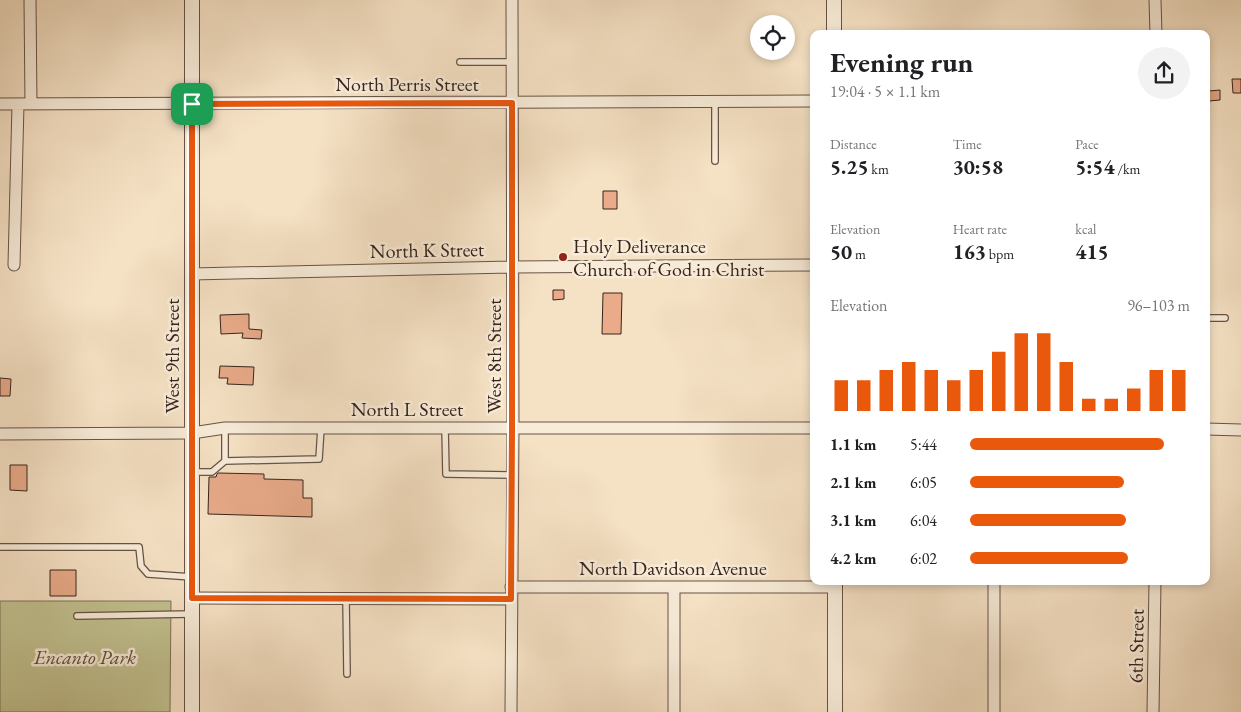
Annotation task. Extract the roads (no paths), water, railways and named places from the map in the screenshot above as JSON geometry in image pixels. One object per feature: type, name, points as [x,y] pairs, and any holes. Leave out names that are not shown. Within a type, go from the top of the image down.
[{"type":"street","points":[[30,0],[31,104]]},
{"type":"street","name":"West 9th Street","points":[[192,0],[192,712]]},
{"type":"street","name":"West 8th Street","points":[[511,712],[512,0]]},
{"type":"street","points":[[834,0],[834,30]]},
{"type":"street","points":[[1156,0],[1156,30]]},
{"type":"street","name":"North Perris Street","points":[[0,104],[810,101]]},
{"type":"street","points":[[14,265],[18,104]]},
{"type":"street","name":"North K Street","points":[[192,274],[512,267],[810,265]]},
{"type":"street","name":"North L Street","points":[[0,434],[192,433],[225,428],[810,428]]},
{"type":"street","points":[[1210,430],[1241,430]]},
{"type":"street","name":"North Davidson Avenue","points":[[511,587],[810,584]]},
{"type":"street","points":[[835,585],[835,712]]},
{"type":"street","points":[[994,585],[994,712]]},
{"type":"street","name":"6th Street","points":[[1153,712],[1155,585]]},
{"type":"street","points":[[674,587],[674,712]]},
{"type":"street","points":[[192,598],[511,599]]},
{"type":"lane","points":[[460,62],[512,62]]},
{"type":"lane","points":[[714,102],[715,162]]},
{"type":"lane","points":[[1210,318],[1225,318]]},
{"type":"lane","points":[[225,428],[225,461]]},
{"type":"lane","points":[[192,472],[212,472],[225,461],[319,460],[320,428]]},
{"type":"lane","points":[[445,428],[446,474],[512,475]]},
{"type":"lane","points":[[0,547],[139,547],[141,566],[148,574],[192,577]]},
{"type":"lane","points":[[346,598],[347,674]]},
{"type":"lane","points":[[77,616],[192,614]]},
{"type":"place","name":"Holy Deliverance Church of God in Christ","points":[[563,257]]},
{"type":"park label","name":"Encanto Park","points":[[85,657]]}]
